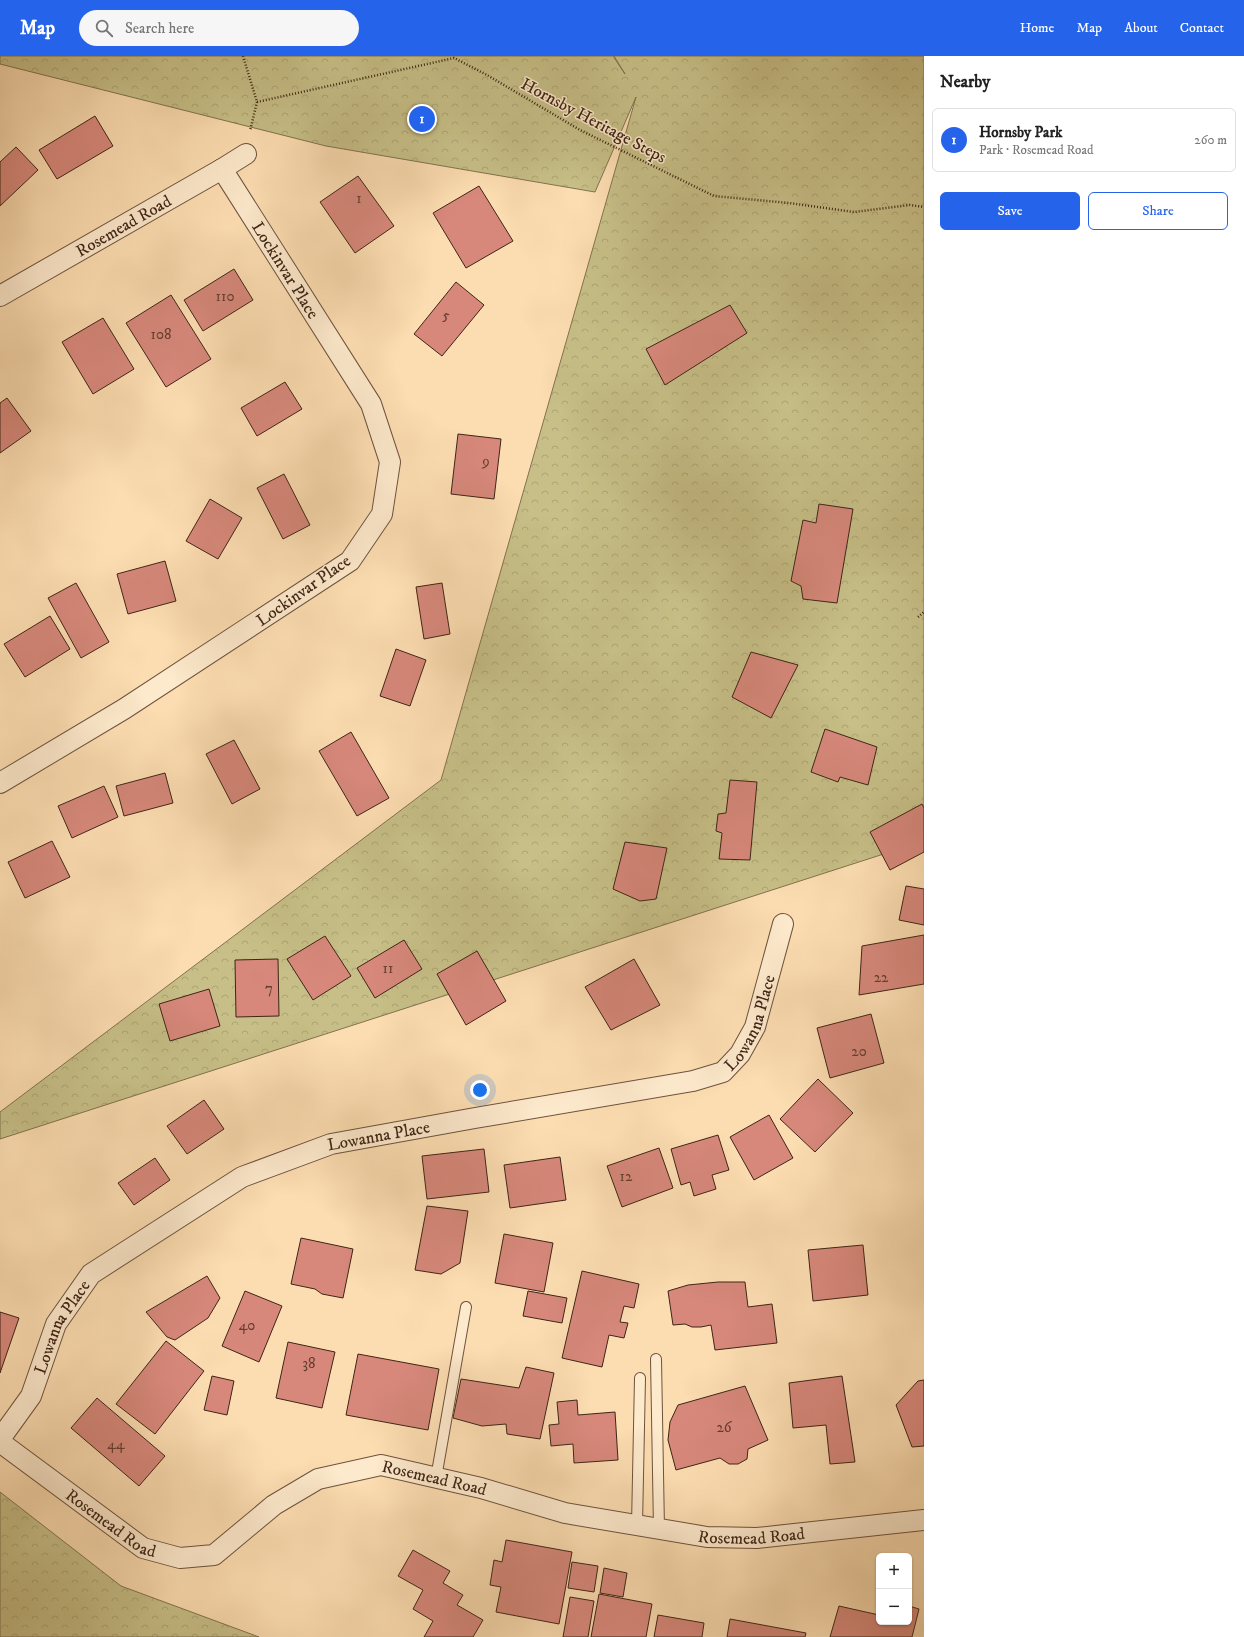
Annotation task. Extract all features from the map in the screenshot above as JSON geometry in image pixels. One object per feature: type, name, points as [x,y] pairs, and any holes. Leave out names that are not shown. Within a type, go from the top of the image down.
[{"type":"street","name":"Rosemead Road","points":[[0,296],[246,154]]},
{"type":"street","name":"Lockinvar Place","points":[[0,783],[124,710],[350,561],[382,514],[390,462],[371,404],[222,169]]},
{"type":"street","name":"Lowanna Place","points":[[0,1439],[31,1396],[56,1324],[91,1274],[242,1178],[330,1144],[693,1081],[723,1072],[740,1054],[755,1027],[783,924]]},
{"type":"street","name":"Rosemead Road","points":[[0,1442],[143,1548],[180,1558],[214,1555],[274,1505],[318,1479],[382,1465],[481,1488],[565,1513],[707,1537],[757,1538],[924,1520]]},
{"type":"lane","points":[[436,1478],[466,1307]]},
{"type":"lane","points":[[656,1359],[659,1529]]},
{"type":"lane","points":[[637,1525],[640,1378]]},
{"type":"path","points":[[243,56],[245,58],[257,102],[246,154]]},
{"type":"path","name":"Hornsby Heritage Steps","points":[[257,102],[453,57],[488,75],[580,130],[714,196],[788,203],[854,212],[910,205],[924,207]]},
{"type":"path","points":[[918,618],[924,612]]},
{"type":"green space","points":[[0,56],[613,56],[625,74],[614,56],[924,56],[924,841],[0,1139],[0,1112],[441,780],[636,97],[595,192],[326,146],[0,64]]},
{"type":"green space","points":[[0,1492],[121,1586],[259,1637],[0,1637]]},
{"type":"building","points":[[95,116],[113,146],[57,179],[39,150]]},
{"type":"building","points":[[16,147],[38,170],[0,206],[0,162]]},
{"type":"building","points":[[358,176],[394,226],[355,253],[320,202]]},
{"type":"building","points":[[479,186],[513,241],[466,268],[433,213]]},
{"type":"building","points":[[234,269],[253,300],[203,331],[184,300]]},
{"type":"building","points":[[456,282],[484,305],[442,356],[414,334]]},
{"type":"building","points":[[171,295],[211,359],[166,387],[126,323]]},
{"type":"building","points":[[730,305],[747,333],[665,385],[646,349]]},
{"type":"building","points":[[103,318],[134,369],[93,394],[62,342]]},
{"type":"building","points":[[285,382],[302,409],[257,436],[241,408]]},
{"type":"building","points":[[7,398],[31,431],[0,453],[0,403]]},
{"type":"building","points":[[458,434],[501,439],[494,499],[451,494]]},
{"type":"building","points":[[284,474],[310,525],[283,539],[257,488]]},
{"type":"building","points":[[210,499],[242,518],[218,559],[186,541]]},
{"type":"building","points":[[819,504],[853,509],[837,603],[803,599],[801,586],[791,581],[803,520],[816,523]]},
{"type":"building","points":[[165,561],[176,601],[128,614],[117,574]]},
{"type":"building","points":[[76,583],[109,642],[81,658],[48,598]]},
{"type":"building","points":[[442,583],[450,634],[424,639],[416,587]]},
{"type":"building","points":[[50,616],[70,649],[25,677],[4,644]]},
{"type":"building","points":[[396,649],[426,660],[410,706],[380,696]]},
{"type":"building","points":[[751,652],[798,665],[771,718],[732,697]]},
{"type":"building","points":[[825,729],[877,747],[868,785],[840,777],[838,782],[811,772]]},
{"type":"building","points":[[351,732],[389,798],[357,816],[319,751]]},
{"type":"building","points":[[234,740],[260,789],[232,804],[206,754]]},
{"type":"building","points":[[165,773],[173,803],[124,816],[116,786]]},
{"type":"building","points":[[730,780],[757,782],[750,860],[719,859],[722,833],[716,831],[718,814],[726,813]]},
{"type":"building","points":[[104,786],[118,817],[72,838],[58,806]]},
{"type":"building","points":[[922,804],[924,808],[924,852],[890,870],[870,832]]},
{"type":"building","points":[[52,841],[70,877],[25,898],[8,862]]},
{"type":"building","points":[[625,842],[667,848],[656,899],[640,901],[613,889]]},
{"type":"building","points":[[906,886],[924,889],[924,925],[899,920]]},
{"type":"building","points":[[924,935],[924,984],[859,995],[862,946]]},
{"type":"building","points":[[325,936],[351,976],[313,1000],[287,959]]},
{"type":"building","points":[[404,940],[422,969],[375,998],[357,968]]},
{"type":"building","points":[[477,951],[506,1001],[466,1025],[437,974]]},
{"type":"building","points":[[278,959],[279,1016],[236,1017],[235,960]]},
{"type":"building","points":[[634,959],[660,1005],[611,1030],[585,987]]},
{"type":"building","points":[[209,989],[220,1026],[170,1041],[159,1004]]},
{"type":"building","points":[[871,1014],[884,1063],[830,1078],[817,1028]]},
{"type":"building","points":[[818,1079],[853,1113],[815,1152],[780,1119]]},
{"type":"building","points":[[204,1100],[224,1129],[187,1154],[167,1126]]},
{"type":"building","points":[[769,1115],[793,1158],[754,1180],[730,1137]]},
{"type":"building","points":[[718,1135],[729,1170],[712,1175],[716,1189],[694,1196],[690,1182],[681,1185],[671,1149]]},
{"type":"building","points":[[659,1148],[673,1188],[622,1207],[607,1166]]},
{"type":"building","points":[[484,1149],[489,1192],[427,1199],[422,1156]]},
{"type":"building","points":[[560,1157],[566,1200],[510,1208],[504,1165]]},
{"type":"building","points":[[155,1158],[170,1180],[134,1205],[118,1183]]},
{"type":"building","points":[[427,1206],[468,1211],[460,1263],[441,1274],[415,1270]]},
{"type":"building","points":[[504,1234],[553,1243],[544,1292],[495,1283]]},
{"type":"building","points":[[301,1238],[353,1249],[343,1298],[322,1294],[315,1289],[291,1284]]},
{"type":"building","points":[[863,1245],[868,1295],[813,1301],[808,1250]]},
{"type":"building","points":[[582,1271],[639,1284],[634,1308],[624,1306],[620,1322],[628,1323],[624,1338],[609,1335],[602,1367],[562,1358]]},
{"type":"building","points":[[207,1276],[220,1298],[208,1318],[175,1340],[167,1337],[146,1312]]},
{"type":"building","points":[[718,1282],[745,1282],[748,1307],[772,1304],[777,1343],[715,1350],[711,1325],[692,1327],[685,1324],[673,1325],[668,1291],[688,1285]]},
{"type":"building","points":[[245,1291],[282,1306],[259,1362],[222,1346]]},
{"type":"building","points":[[528,1291],[567,1298],[562,1323],[523,1316]]},
{"type":"building","points":[[0,1312],[19,1318],[0,1373]]},
{"type":"building","points":[[166,1341],[204,1371],[155,1434],[116,1404]]},
{"type":"building","points":[[288,1342],[335,1352],[322,1408],[276,1398]]},
{"type":"building","points":[[358,1354],[439,1369],[428,1430],[346,1415]]},
{"type":"building","points":[[526,1367],[554,1373],[540,1439],[507,1434],[506,1424],[482,1426],[453,1418],[461,1379],[519,1388]]},
{"type":"building","points":[[212,1376],[234,1381],[227,1415],[204,1410]]},
{"type":"building","points":[[842,1376],[855,1462],[830,1464],[826,1425],[793,1428],[789,1383]]},
{"type":"building","points":[[924,1380],[924,1446],[912,1447],[896,1405],[918,1381]]},
{"type":"building","points":[[745,1386],[768,1440],[748,1449],[747,1459],[738,1464],[729,1464],[720,1458],[676,1470],[668,1440],[670,1422],[678,1405]]},
{"type":"building","points":[[97,1398],[165,1456],[139,1486],[71,1428]]},
{"type":"building","points":[[577,1400],[578,1415],[615,1412],[618,1460],[574,1463],[573,1444],[551,1446],[549,1425],[559,1424],[557,1402]]},
{"type":"building","points":[[506,1540],[572,1552],[559,1624],[496,1612],[501,1587],[490,1585],[494,1560],[502,1562]]},
{"type":"building","points":[[413,1550],[450,1571],[443,1583],[463,1595],[457,1605],[483,1620],[473,1637],[424,1637],[433,1621],[413,1609],[423,1590],[398,1576]]},
{"type":"building","points":[[572,1562],[598,1566],[594,1592],[568,1588]]},
{"type":"building","points":[[604,1568],[627,1573],[623,1597],[600,1593]]},
{"type":"building","points":[[599,1594],[652,1604],[646,1637],[591,1637]]},
{"type":"building","points":[[570,1597],[594,1601],[588,1637],[563,1637]]},
{"type":"building","points":[[839,1606],[876,1614],[876,1625],[912,1625],[912,1607],[919,1609],[912,1637],[830,1637]]},
{"type":"building","points":[[658,1615],[704,1623],[702,1637],[654,1637]]},
{"type":"building","points":[[730,1619],[806,1633],[805,1637],[727,1637]]},
{"type":"place","name":"Hornsby Park","points":[[422,119]]}]
